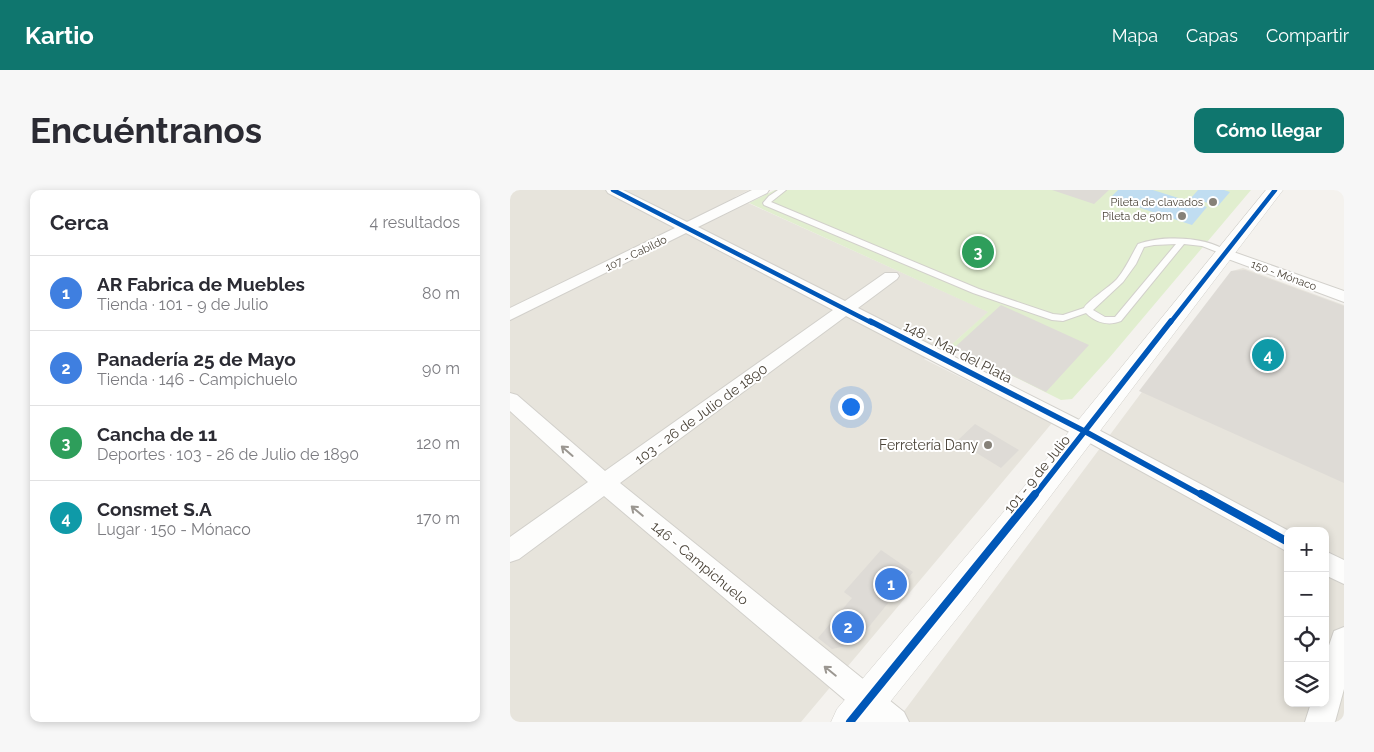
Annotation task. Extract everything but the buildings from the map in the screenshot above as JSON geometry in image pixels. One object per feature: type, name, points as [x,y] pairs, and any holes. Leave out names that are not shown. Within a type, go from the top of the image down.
[{"type":"street","name":"148 - Mar del Plata","points":[[613,190],[1086,432],[1284,540]]},
{"type":"street","name":"107 - Cabildo","points":[[510,315],[762,190]]},
{"type":"street","name":"101 - 9 de Julio","points":[[871,715],[897,668],[1086,432],[1275,190]]},
{"type":"street","name":"150 - Mónaco","points":[[1225,253],[1344,297]]},
{"type":"street","name":"103 - 26 de Julio de 1890","points":[[510,551],[891,276]]},
{"type":"street","name":"146 - Campichuelo","points":[[510,400],[871,715]]},
{"type":"street","points":[[1329,564],[1344,573]]},
{"type":"street","points":[[1320,722],[1344,640]]},
{"type":"lane","points":[[783,190],[771,197],[767,203],[976,291],[1052,317],[1063,318],[1088,310],[1089,306],[1111,291],[1134,264],[1141,246],[1152,242],[1182,242],[1203,244],[1225,253]]},
{"type":"lane","points":[[1088,310],[1091,314],[1106,321],[1118,320],[1182,242]]},
{"type":"shaded area","points":[[510,190],[749,190],[735,197],[989,312],[951,345],[924,359],[1052,423],[801,722],[510,722]]},
{"type":"shaded area","points":[[1243,268],[1344,305],[1344,722],[896,722],[1232,271]]},
{"type":"green space","points":[[775,190],[1251,190],[1110,357],[1072,399],[1061,400],[951,345],[988,312],[749,203]]},
{"type":"water","name":"Pileta de 50m","points":[[1118,190],[1153,190],[1207,207],[1192,225],[1110,198]]},
{"type":"water","name":"Pileta de clavados","points":[[1198,190],[1224,190],[1230,192],[1218,206],[1191,198]]},
{"type":"cycle path","points":[[613,190],[1086,432],[1284,540]]},
{"type":"cycle path","points":[[850,722],[1012,524],[1275,190]]},
{"type":"place","name":"Pileta de clavados","points":[[1213,202]]},
{"type":"place","name":"Pileta de 50m","points":[[1182,216]]},
{"type":"place","name":"Cancha de 11","points":[[978,252]]},
{"type":"place","name":"Consmet S.A","points":[[1268,355]]},
{"type":"place","name":"Ferretería Dany","points":[[988,445]]},
{"type":"place","name":"AR Fabrica de Muebles","points":[[891,584]]},
{"type":"place","name":"Panadería 25 de Mayo","points":[[848,627]]}]
